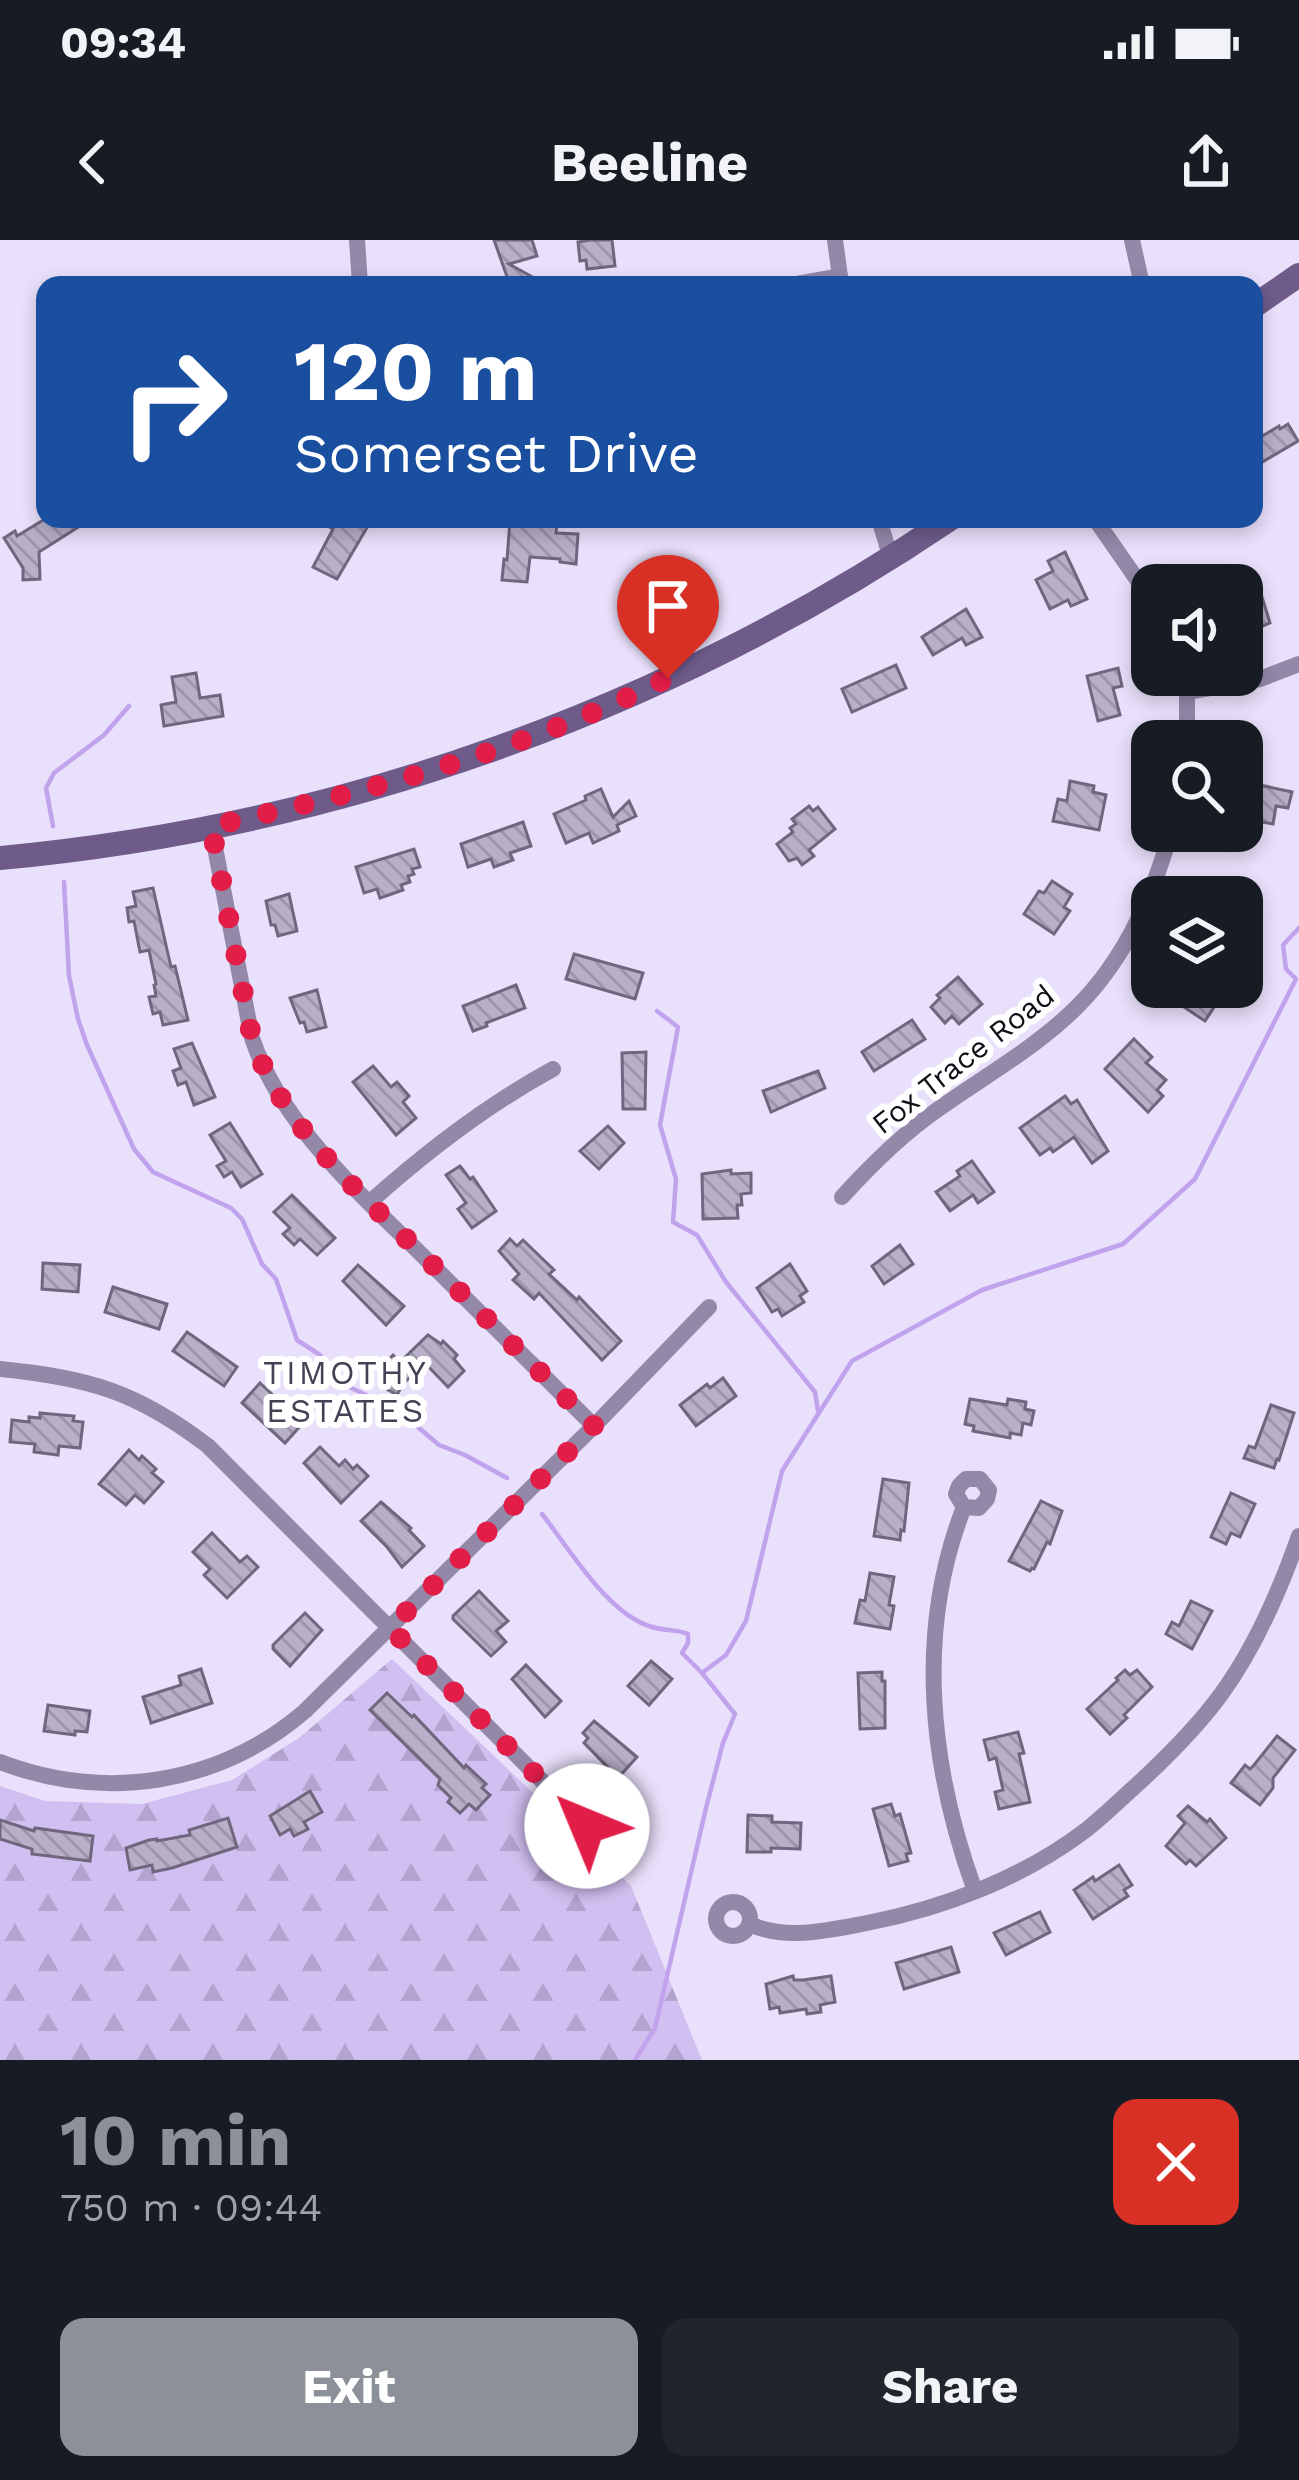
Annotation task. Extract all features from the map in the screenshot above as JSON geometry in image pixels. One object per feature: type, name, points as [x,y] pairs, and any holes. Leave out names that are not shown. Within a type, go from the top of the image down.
[{"type":"main road","points":[[1263,300],[1299,275]]},
{"type":"main road","points":[[0,857],[211,826],[423,773],[629,697],[784,620],[937,528]]},
{"type":"street","points":[[357,240],[359,276]]},
{"type":"street","points":[[835,240],[840,276]]},
{"type":"street","points":[[1132,240],[1140,276]]},
{"type":"street","points":[[882,528],[891,559]]},
{"type":"street","points":[[1101,528],[1131,571]]},
{"type":"street","points":[[1263,678],[1299,664]]},
{"type":"street","points":[[211,826],[247,1014],[274,1089],[307,1134],[370,1202],[594,1426]]},
{"type":"street","name":"Fox Trace Road","points":[[842,1197],[905,1134],[1029,1047],[1096,985],[1144,913],[1166,852]]},
{"type":"street","points":[[370,1202],[438,1142],[553,1069]]},
{"type":"street","points":[[0,1762],[86,1784],[162,1779],[219,1764],[255,1747],[287,1726],[390,1628],[709,1307]]},
{"type":"street","points":[[0,1369],[79,1379],[129,1396],[173,1419],[208,1446],[620,1859]]},
{"type":"street","points":[[964,1507],[942,1575],[934,1677],[937,1747],[960,1850],[975,1891]]},
{"type":"street","points":[[749,1924],[779,1934],[841,1928],[922,1910],[1021,1870],[1085,1831],[1196,1726],[1239,1667],[1299,1536]]},
{"type":"green space","points":[[392,1659],[631,1886],[702,2060],[0,2060],[0,1786],[45,1801],[142,1804],[232,1780],[299,1738]]},
{"type":"building","points":[[494,240],[532,240],[537,256],[509,264],[531,276],[507,276]]},
{"type":"building","points":[[612,240],[615,266],[587,269],[586,260],[580,261],[578,242]]},
{"type":"building","points":[[1288,424],[1298,441],[1263,462],[1263,436]]},
{"type":"building","points":[[36,524],[77,528],[39,552],[40,579],[23,580],[23,568],[4,538],[15,531],[17,536]]},
{"type":"building","points":[[367,528],[337,579],[313,567],[333,529]]},
{"type":"building","points":[[509,528],[557,528],[556,533],[578,534],[576,564],[530,557],[527,582],[502,580]]},
{"type":"building","points":[[1065,552],[1087,599],[1071,606],[1068,600],[1050,609],[1036,580],[1053,571],[1048,561]]},
{"type":"building","points":[[1263,600],[1270,623],[1263,626]]},
{"type":"building","points":[[966,609],[982,637],[966,645],[962,638],[933,655],[922,637]]},
{"type":"building","points":[[896,665],[906,688],[852,712],[842,689]]},
{"type":"building","points":[[1118,668],[1122,686],[1113,688],[1120,715],[1098,721],[1087,676]]},
{"type":"building","points":[[196,673],[200,698],[220,695],[223,716],[164,726],[161,705],[176,702],[172,677]]},
{"type":"building","points":[[1070,781],[1094,786],[1093,792],[1106,795],[1099,830],[1053,821],[1058,799],[1067,801]]},
{"type":"building","points":[[1263,786],[1292,792],[1288,808],[1276,806],[1273,824],[1263,822]]},
{"type":"building","points":[[601,789],[613,817],[629,801],[636,816],[617,825],[619,831],[593,843],[589,833],[566,843],[554,814]]},
{"type":"building","points":[[809,806],[813,811],[818,807],[835,829],[809,850],[814,856],[802,865],[797,858],[789,861],[777,844],[793,832],[790,828],[796,824],[792,819]]},
{"type":"building","points":[[523,822],[531,846],[510,853],[513,860],[494,867],[491,859],[468,867],[461,844]]},
{"type":"building","points":[[414,849],[420,867],[412,869],[410,882],[401,885],[403,890],[380,898],[377,889],[364,893],[356,867]]},
{"type":"building","points":[[1052,881],[1072,894],[1064,907],[1070,911],[1054,934],[1024,914]]},
{"type":"building","points":[[153,888],[188,1020],[163,1025],[160,1012],[153,1014],[149,997],[156,996],[156,984],[149,950],[140,952],[127,908],[136,906],[133,892]]},
{"type":"building","points":[[289,894],[297,931],[278,936],[266,901]]},
{"type":"building","points":[[574,954],[643,973],[635,999],[566,979]]},
{"type":"building","points":[[958,977],[982,1004],[959,1024],[952,1016],[945,1023],[931,1007]]},
{"type":"building","points":[[516,985],[525,1008],[473,1031],[463,1006]]},
{"type":"building","points":[[317,990],[326,1027],[307,1032],[290,998]]},
{"type":"building","points":[[1186,1008],[1214,1008],[1205,1021]]},
{"type":"building","points":[[912,1020],[925,1039],[874,1071],[862,1052]]},
{"type":"building","points":[[1134,1039],[1152,1057],[1146,1063],[1166,1080],[1157,1090],[1163,1096],[1148,1112],[1105,1069]]},
{"type":"building","points":[[192,1043],[215,1097],[194,1105],[186,1082],[178,1085],[173,1071],[181,1068],[174,1049]]},
{"type":"building","points":[[646,1052],[645,1109],[623,1109],[622,1053]]},
{"type":"building","points":[[373,1066],[391,1087],[397,1082],[409,1096],[403,1102],[416,1118],[396,1135],[353,1082]]},
{"type":"building","points":[[818,1071],[825,1088],[771,1112],[763,1091]]},
{"type":"building","points":[[1065,1096],[1071,1104],[1077,1100],[1108,1151],[1092,1163],[1074,1137],[1040,1155],[1020,1128]]},
{"type":"building","points":[[230,1123],[262,1174],[241,1187],[232,1172],[224,1177],[217,1166],[226,1161],[210,1135]]},
{"type":"building","points":[[608,1126],[624,1143],[599,1169],[580,1151]]},
{"type":"building","points":[[972,1161],[994,1192],[978,1203],[973,1195],[950,1211],[936,1192]]},
{"type":"building","points":[[460,1166],[496,1211],[472,1228],[458,1209],[466,1203],[446,1175]]},
{"type":"building","points":[[731,1170],[731,1174],[751,1173],[751,1193],[741,1194],[738,1218],[703,1219],[702,1174]]},
{"type":"building","points":[[292,1195],[335,1238],[317,1255],[300,1239],[294,1245],[283,1234],[290,1228],[274,1212]]},
{"type":"building","points":[[510,1239],[517,1246],[523,1240],[554,1270],[549,1274],[621,1341],[602,1360],[539,1293],[534,1299],[513,1280],[519,1274],[499,1251]]},
{"type":"building","points":[[900,1245],[913,1264],[884,1284],[872,1266]]},
{"type":"building","points":[[43,1263],[80,1265],[78,1292],[42,1289]]},
{"type":"building","points":[[790,1264],[807,1291],[800,1296],[804,1302],[782,1316],[778,1309],[772,1312],[757,1288]]},
{"type":"building","points":[[358,1265],[404,1306],[386,1325],[343,1281]]},
{"type":"building","points":[[113,1287],[167,1304],[159,1329],[105,1312]]},
{"type":"building","points":[[187,1332],[237,1367],[224,1386],[173,1351]]},
{"type":"building","points":[[428,1335],[457,1355],[454,1359],[464,1371],[448,1387],[425,1363],[397,1395],[383,1387],[392,1375],[383,1365],[393,1355],[400,1362]]},
{"type":"building","points":[[723,1378],[736,1396],[696,1426],[680,1405]]},
{"type":"building","points":[[260,1383],[303,1423],[285,1443],[242,1403]]},
{"type":"building","points":[[970,1399],[1007,1405],[1008,1399],[1026,1402],[1025,1409],[1034,1411],[1031,1425],[1023,1423],[1021,1435],[1010,1433],[1010,1438],[973,1431],[974,1426],[965,1424]]},
{"type":"building","points":[[1271,1405],[1294,1413],[1274,1468],[1244,1458],[1249,1446],[1255,1448]]},
{"type":"building","points":[[40,1413],[74,1416],[73,1421],[83,1422],[80,1448],[59,1446],[58,1455],[34,1452],[35,1444],[10,1442],[12,1420],[29,1422],[29,1417],[40,1418]]},
{"type":"building","points":[[320,1447],[339,1466],[345,1460],[368,1476],[341,1503],[304,1463]]},
{"type":"building","points":[[129,1450],[156,1469],[152,1473],[163,1482],[144,1503],[135,1495],[126,1505],[99,1484]]},
{"type":"building","points":[[883,1479],[909,1483],[900,1540],[874,1536]]},
{"type":"building","points":[[1231,1493],[1255,1504],[1240,1537],[1231,1533],[1226,1544],[1211,1537]]},
{"type":"building","points":[[1041,1501],[1062,1511],[1050,1544],[1047,1542],[1030,1571],[1009,1561]]},
{"type":"building","points":[[381,1502],[424,1546],[402,1567],[361,1521]]},
{"type":"building","points":[[212,1533],[240,1562],[247,1556],[258,1567],[227,1598],[204,1575],[210,1569],[193,1552]]},
{"type":"building","points":[[870,1573],[894,1577],[890,1629],[855,1623]]},
{"type":"building","points":[[479,1591],[508,1621],[496,1631],[506,1642],[491,1656],[453,1619]]},
{"type":"building","points":[[1191,1601],[1212,1611],[1192,1649],[1166,1634],[1172,1622],[1179,1626]]},
{"type":"building","points":[[305,1613],[322,1630],[290,1666],[273,1645]]},
{"type":"building","points":[[651,1661],[672,1679],[649,1705],[628,1686]]},
{"type":"building","points":[[526,1665],[561,1701],[545,1717],[512,1679]]},
{"type":"building","points":[[201,1669],[212,1703],[151,1723],[143,1697],[181,1685],[179,1676]]},
{"type":"building","points":[[1125,1670],[1130,1675],[1137,1670],[1152,1687],[1110,1734],[1087,1709]]},
{"type":"building","points":[[882,1672],[885,1728],[860,1729],[858,1673]]},
{"type":"building","points":[[387,1693],[486,1784],[482,1788],[490,1795],[476,1810],[469,1804],[460,1813],[448,1802],[451,1798],[438,1785],[440,1779],[370,1710]]},
{"type":"building","points":[[48,1705],[90,1711],[87,1732],[44,1731]]},
{"type":"building","points":[[594,1721],[637,1757],[618,1778],[584,1743],[588,1738],[583,1733]]},
{"type":"building","points":[[1018,1732],[1030,1802],[999,1809],[995,1792],[1003,1790],[996,1758],[989,1760],[984,1740]]},
{"type":"building","points":[[1277,1736],[1295,1750],[1260,1805],[1231,1783],[1245,1765],[1250,1769],[1254,1765]]},
{"type":"building","points":[[310,1791],[322,1812],[304,1822],[308,1829],[294,1836],[290,1829],[280,1835],[270,1816]]},
{"type":"building","points":[[891,1804],[895,1816],[900,1814],[911,1853],[906,1854],[908,1861],[889,1866],[873,1809]]},
{"type":"building","points":[[1188,1806],[1207,1822],[1210,1819],[1226,1838],[1196,1866],[1190,1860],[1186,1864],[1166,1846],[1185,1823],[1178,1816]]},
{"type":"building","points":[[748,1815],[801,1823],[800,1849],[747,1852]]},
{"type":"building","points":[[228,1818],[237,1847],[172,1868],[153,1872],[152,1865],[130,1870],[126,1848],[190,1835],[189,1830]]},
{"type":"building","points":[[0,1820],[34,1831],[93,1836],[90,1861],[32,1854],[32,1849],[0,1839]]},
{"type":"building","points":[[1119,1865],[1132,1885],[1124,1890],[1128,1896],[1093,1919],[1074,1890]]},
{"type":"building","points":[[1040,1912],[1050,1932],[1006,1955],[994,1933]]},
{"type":"building","points":[[951,1947],[959,1972],[904,1989],[896,1963]]},
{"type":"building","points":[[793,1976],[803,1980],[831,1976],[835,2002],[820,2005],[821,2012],[807,2014],[806,2009],[780,2013],[779,2007],[770,2009],[766,1984]]},
{"type":"waterway","points":[[53,826],[46,788],[54,773],[104,735],[129,706]]},
{"type":"waterway","points":[[64,882],[69,976],[78,1019],[134,1149],[153,1172],[231,1208],[242,1219],[262,1264],[276,1279],[297,1340],[320,1355],[337,1381],[399,1411],[439,1445],[507,1478]]},
{"type":"waterway","points":[[635,2060],[655,2028],[706,1808],[735,1714],[702,1673],[726,1655],[746,1621],[782,1471],[852,1361],[982,1290],[1123,1244],[1195,1179],[1296,979],[1286,969],[1283,945],[1299,928]]},
{"type":"waterway","points":[[657,1011],[678,1027],[660,1125],[676,1179],[673,1222],[697,1235],[726,1282],[815,1392],[818,1411]]},
{"type":"waterway","points":[[542,1514],[620,1609],[652,1627],[688,1634],[682,1653],[701,1672]]},
{"type":"district","name":"TIMOTHY ESTATES","points":[[346,1391]]},
{"type":"route","points":[[587,1826],[390,1628],[594,1426],[370,1202],[307,1134],[274,1089],[252,1038],[211,826],[423,773],[585,716],[668,678]]}]
